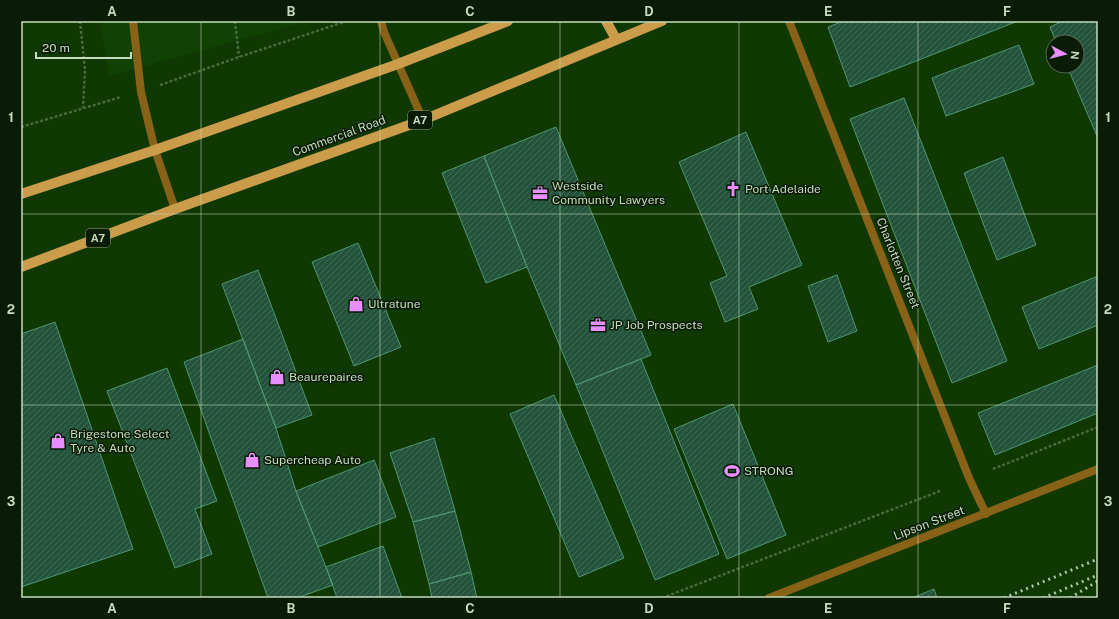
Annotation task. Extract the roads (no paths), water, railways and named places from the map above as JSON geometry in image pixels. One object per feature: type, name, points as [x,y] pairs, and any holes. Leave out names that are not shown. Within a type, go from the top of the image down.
[{"type":"main road","points":[[21,194],[155,150],[398,64],[508,21]]},
{"type":"main road","points":[[606,21],[616,39]]},
{"type":"main road","name":"Commercial Road","points":[[21,267],[175,209],[422,120],[662,21]]},
{"type":"street","points":[[133,21],[141,92],[155,150],[175,209]]},
{"type":"street","points":[[381,21],[384,32],[422,120]]},
{"type":"street","name":"Charlotten Street","points":[[789,21],[970,478],[986,514]]},
{"type":"street","name":"Lipson Street","points":[[769,598],[1098,469]]},
{"type":"railway","points":[[1004,598],[1098,559]]},
{"type":"railway","points":[[1043,598],[1098,575]]},
{"type":"railway","points":[[1070,598],[1098,581]]},
{"type":"place","name":"Port Adelaide","points":[[733,189]]},
{"type":"place","name":"Westside Community Lawyers","points":[[540,193]]},
{"type":"place","name":"Ultratune","points":[[356,304]]},
{"type":"place","name":"JP Job Prospects","points":[[598,325]]},
{"type":"place","name":"Beaurepaires","points":[[277,377]]},
{"type":"place","name":"Brigestone Select Tyre & Auto","points":[[58,441]]},
{"type":"place","name":"Supercheap Auto","points":[[252,460]]},
{"type":"place","name":"STRONG","points":[[732,471]]}]
